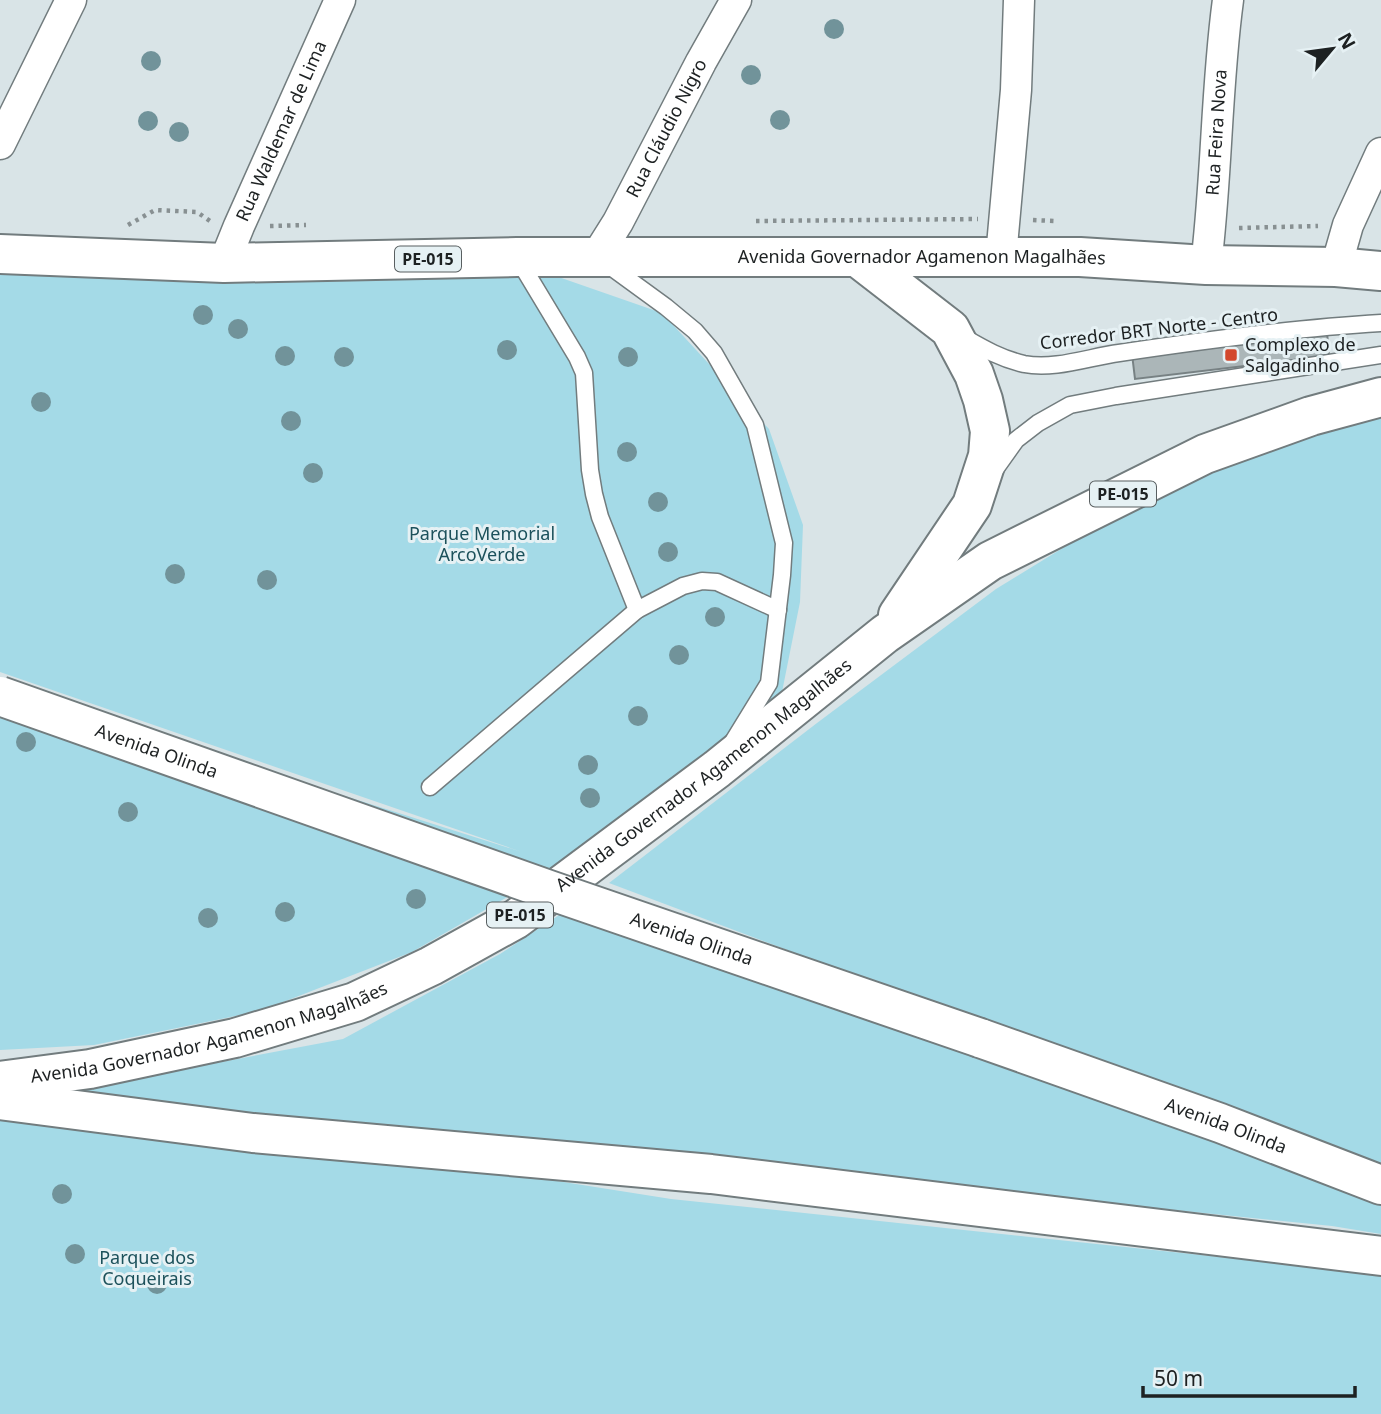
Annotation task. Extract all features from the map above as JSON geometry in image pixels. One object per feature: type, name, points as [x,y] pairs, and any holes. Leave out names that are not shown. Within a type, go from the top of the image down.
[{"type":"main road","name":"Avenida Governador Agamenon Magalhães","points":[[0,254],[225,262],[517,257],[1080,257],[1206,265],[1336,267],[1381,271]]},
{"type":"main road","points":[[857,257],[950,329],[974,374],[990,431],[988,456],[972,505],[885,634]]},
{"type":"main road","name":"Avenida Governador Agamenon Magalhães","points":[[0,1081],[90,1069],[236,1038],[355,1002],[431,966],[516,919],[717,768],[885,634],[990,561],[1205,454],[1311,416],[1381,397]]},
{"type":"main road","name":"Avenida Olinda","points":[[0,695],[1220,1123],[1381,1185]]},
{"type":"main road","points":[[0,1100],[253,1132],[710,1174],[1381,1255]]},
{"type":"street","points":[[0,144],[71,0]]},
{"type":"street","name":"Rua Waldemar de Lima","points":[[225,262],[244,213],[340,0]]},
{"type":"street","name":"Rua Cláudio Nigro","points":[[596,257],[618,222],[736,0]]},
{"type":"street","points":[[1001,257],[1016,90],[1019,0]]},
{"type":"street","name":"Rua Feira Nova","points":[[1206,265],[1228,0]]},
{"type":"street","points":[[1336,267],[1348,225],[1381,153]]},
{"type":"lane","points":[[517,257],[584,373],[594,494],[600,517],[637,610]]},
{"type":"lane","points":[[596,257],[666,307],[695,331],[714,353],[755,425],[783,543],[782,576],[769,683],[717,768]]},
{"type":"lane","name":"Corredor BRT Norte - Centro","points":[[950,329],[998,356],[1025,364],[1046,365],[1329,326],[1381,323]]},
{"type":"lane","points":[[972,505],[1016,440],[1038,423],[1070,405],[1381,355]]},
{"type":"lane","points":[[430,787],[637,610],[683,586],[702,581],[717,582],[778,610]]},
{"type":"green space","name":"Parque Memorial ArcoVerde","points":[[524,265],[662,313],[769,429],[803,525],[800,602],[780,702],[563,865],[412,952],[260,1011],[94,1045],[0,1050],[0,687],[522,852],[0,672],[0,275]]},
{"type":"green space","points":[[1381,396],[1381,1173],[609,883],[996,589],[1110,519],[1292,421]]},
{"type":"green space","points":[[588,896],[1381,1199],[1381,1234],[1332,1226],[47,1095],[343,1039],[500,954]]},
{"type":"green space","name":"Parque dos Coqueirais","points":[[0,1109],[253,1133],[671,1199],[1381,1274],[1381,1414],[0,1414]]},
{"type":"building","name":"Complexo de Salgadinho","points":[[1327,332],[1329,356],[1135,379],[1132,354]]},
{"type":"place","name":"Complexo de Salgadinho","points":[[1231,355]]}]
